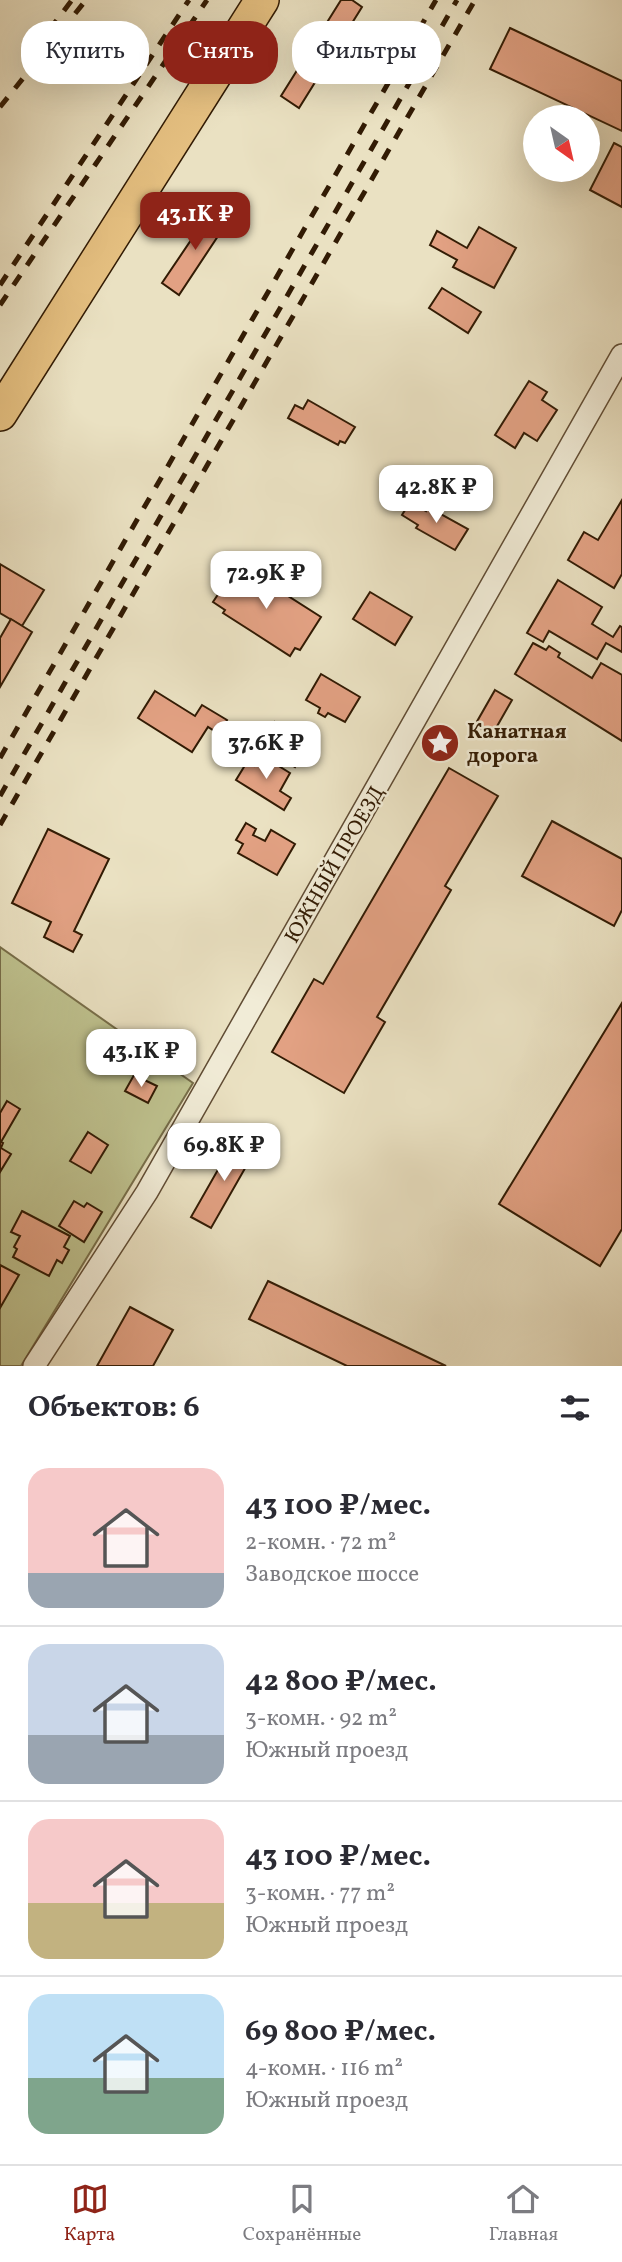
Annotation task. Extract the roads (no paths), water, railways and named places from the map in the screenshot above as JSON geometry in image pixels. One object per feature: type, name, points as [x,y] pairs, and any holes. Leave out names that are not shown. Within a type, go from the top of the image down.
[{"type":"main road","points":[[0,414],[262,0]]},
{"type":"street","name":"ЮЖНЫЙ ПРОЕЗД","points":[[34,1366],[147,1192],[622,355]]},
{"type":"railway","points":[[56,21],[72,0]]},
{"type":"railway","points":[[0,107],[86,0]]},
{"type":"railway","points":[[0,285],[189,0]]},
{"type":"railway","points":[[0,305],[207,0]]},
{"type":"railway","points":[[0,758],[436,0]]},
{"type":"railway","points":[[0,796],[457,0]]},
{"type":"railway","points":[[0,825],[475,0]]},
{"type":"place","name":"Канатная дорога","points":[[440,743]]}]
